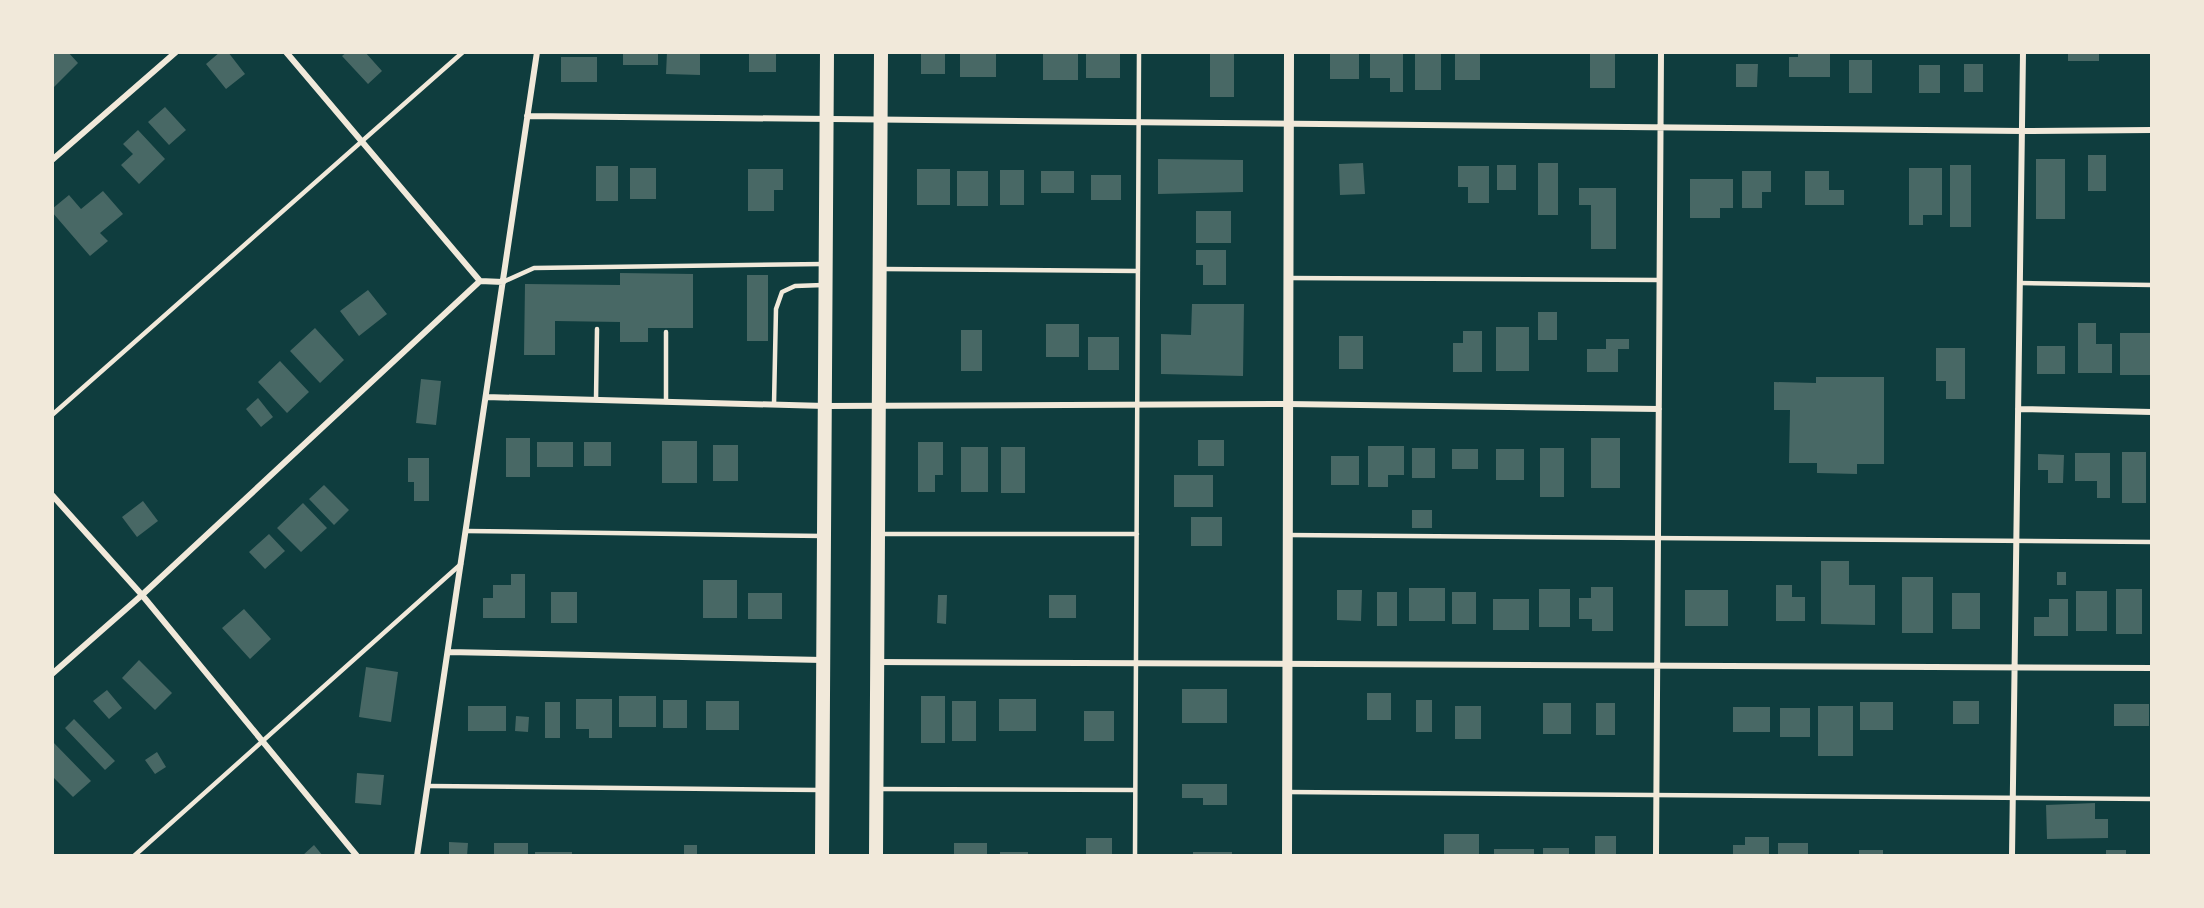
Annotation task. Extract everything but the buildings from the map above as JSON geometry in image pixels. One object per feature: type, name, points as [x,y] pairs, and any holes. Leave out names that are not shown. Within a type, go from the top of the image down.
[{"type":"main road","points":[[822,855],[827,52]]},
{"type":"main road","points":[[876,855],[881,52]]},
{"type":"street","points":[[52,160],[176,52]]},
{"type":"street","points":[[286,52],[480,281]]},
{"type":"street","points":[[417,855],[537,52]]},
{"type":"street","points":[[1287,855],[1289,52]]},
{"type":"street","points":[[1656,855],[1661,52]]},
{"type":"street","points":[[2012,855],[2023,52]]},
{"type":"street","points":[[527,116],[1660,128],[2151,130]]},
{"type":"street","points":[[52,674],[142,595],[480,281],[503,282]]},
{"type":"street","points":[[486,397],[825,406],[1287,404],[1659,409]]},
{"type":"street","points":[[2018,409],[2151,412]]},
{"type":"street","points":[[52,495],[142,595],[357,855]]},
{"type":"street","points":[[448,652],[824,660]]},
{"type":"street","points":[[877,662],[2151,668]]},
{"type":"lane","points":[[52,415],[463,52]]},
{"type":"lane","points":[[1135,855],[1139,52]]},
{"type":"lane","points":[[503,282],[534,268],[826,264]]},
{"type":"lane","points":[[880,269],[1138,271]]},
{"type":"lane","points":[[1288,278],[1659,280]]},
{"type":"lane","points":[[2020,283],[2151,285]]},
{"type":"lane","points":[[774,404],[776,309],[782,292],[795,286],[825,285]]},
{"type":"lane","points":[[596,400],[597,329]]},
{"type":"lane","points":[[666,332],[666,402]]},
{"type":"lane","points":[[466,531],[824,536]]},
{"type":"lane","points":[[878,534],[1137,534]]},
{"type":"lane","points":[[1287,536],[2151,542]]},
{"type":"lane","points":[[134,855],[461,564]]},
{"type":"lane","points":[[428,786],[823,790]]},
{"type":"lane","points":[[877,789],[1135,790]]},
{"type":"lane","points":[[1287,792],[2151,799]]}]
